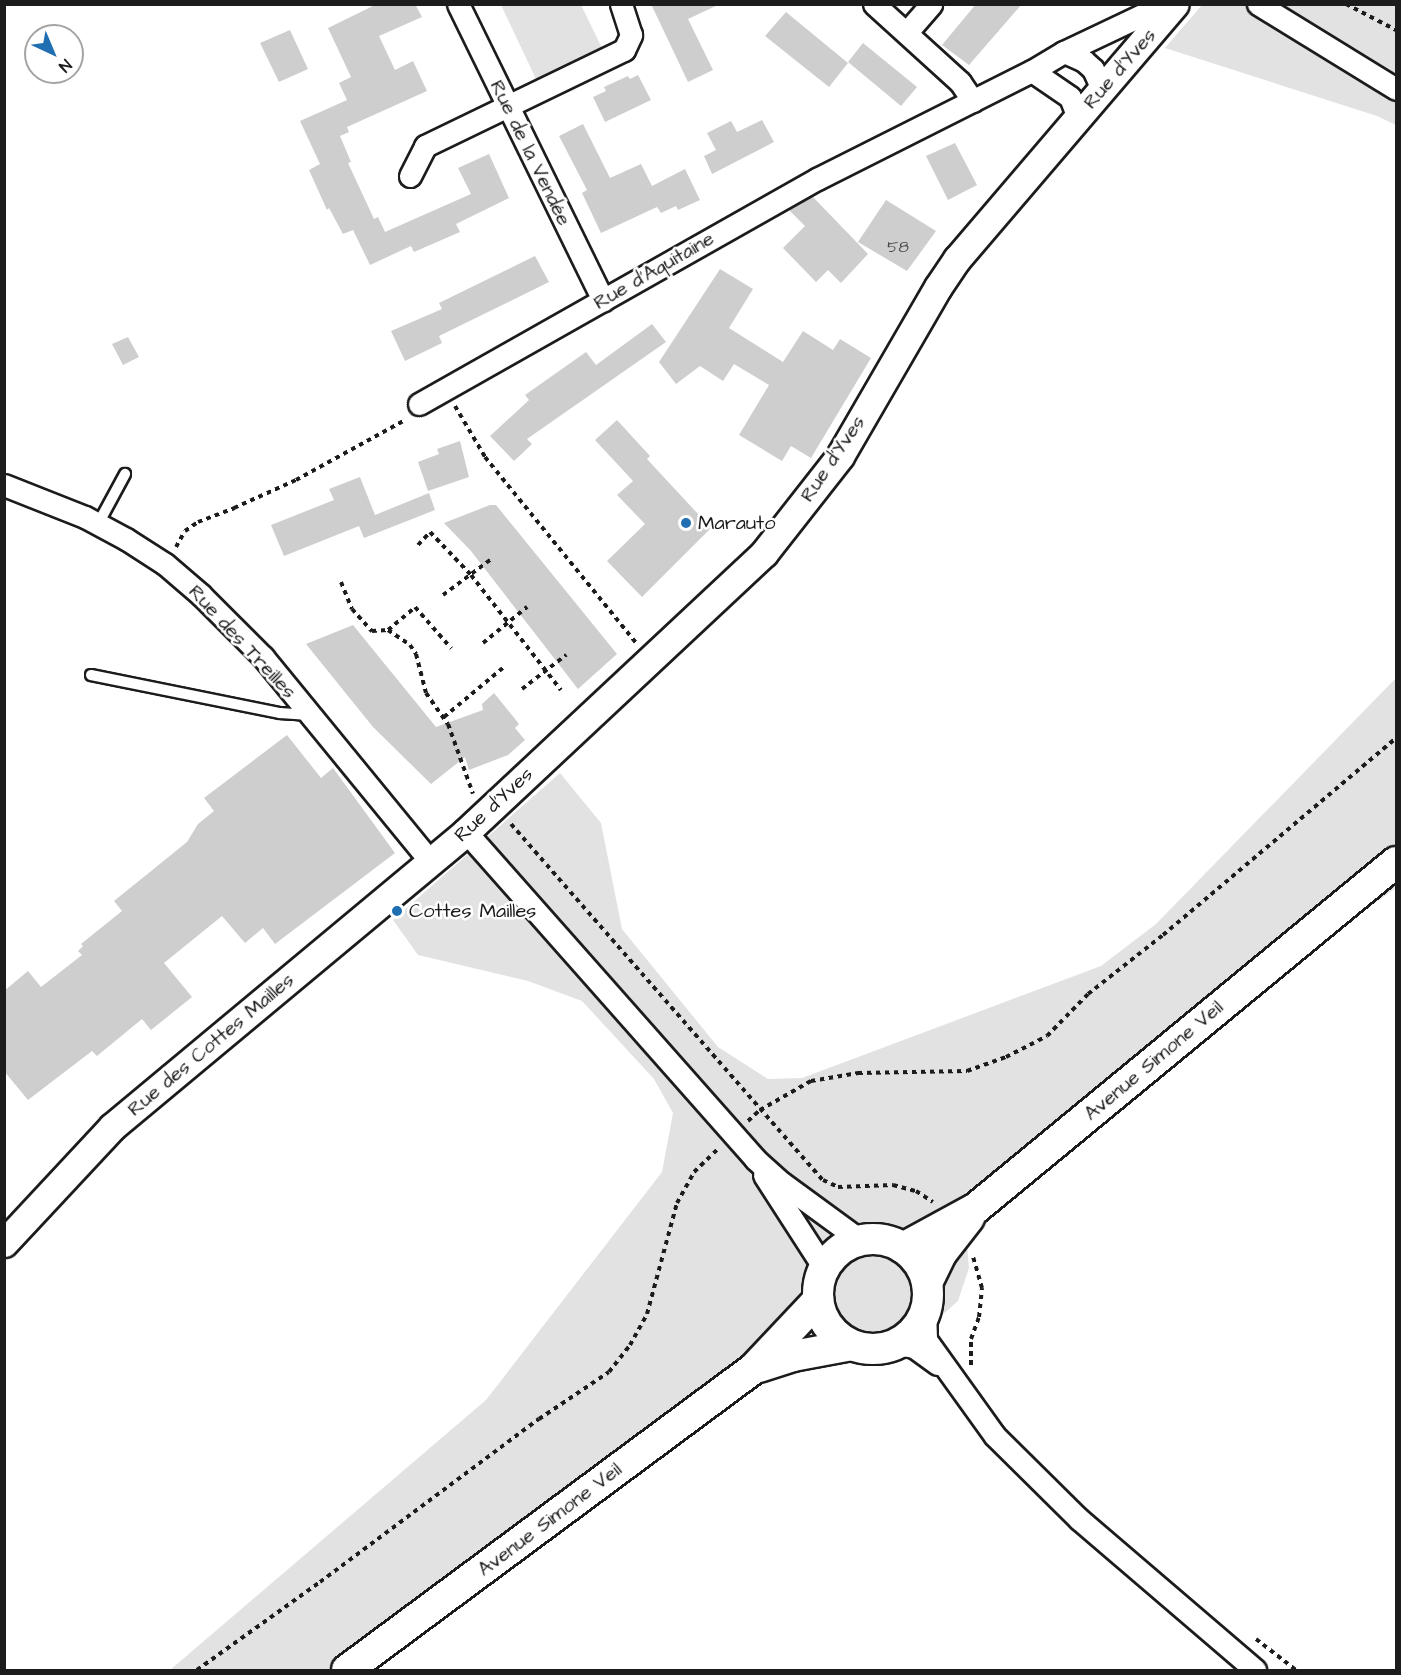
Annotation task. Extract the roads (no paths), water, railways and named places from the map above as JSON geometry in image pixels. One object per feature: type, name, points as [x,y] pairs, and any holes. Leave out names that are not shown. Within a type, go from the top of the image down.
[{"type":"main road","name":"Avenue Simone Veil","points":[[903,1248],[963,1220],[1396,862]]},
{"type":"main road","points":[[753,1369],[793,1356],[852,1345],[867,1348],[895,1344],[912,1332],[941,1254],[963,1220]]},
{"type":"main road","points":[[852,1345],[833,1331],[825,1320],[818,1300],[824,1268],[846,1246],[860,1240],[888,1241],[903,1248],[922,1269],[926,1297]]},
{"type":"main road","points":[[753,1369],[818,1300]]},
{"type":"main road","name":"Avenue Simone Veil","points":[[347,1671],[753,1369]]},
{"type":"street","name":"Rue de la Vendée","points":[[458,4],[603,300]]},
{"type":"street","points":[[410,176],[425,146],[624,50],[631,34],[621,4]]},
{"type":"street","points":[[874,4],[960,82],[973,101]]},
{"type":"street","points":[[907,32],[931,4]]},
{"type":"street","name":"Rue d'Aquitaine","points":[[420,404],[818,179],[1032,71],[1064,52],[1165,4]]},
{"type":"street","name":"Rue d'Yves","points":[[431,862],[756,561],[795,516],[840,456],[938,287],[957,259],[1175,4]]},
{"type":"street","points":[[1258,4],[1396,89]]},
{"type":"street","points":[[1064,52],[1084,61],[1093,69],[1102,89]]},
{"type":"street","points":[[1032,71],[1070,97],[1078,118]]},
{"type":"street","name":"Rue des Treilles","points":[[4,485],[98,524],[165,564],[238,631],[431,862]]},
{"type":"street","points":[[481,818],[755,1159],[782,1183],[860,1240]]},
{"type":"street","name":"Rue des Cottes Mailles","points":[[4,1243],[112,1127],[431,862]]},
{"type":"street","points":[[755,1159],[824,1268]]},
{"type":"street","points":[[926,1297],[927,1340],[995,1436],[1079,1519],[1255,1671]]},
{"type":"street","points":[[895,1344],[914,1347],[951,1376]]},
{"type":"lane","points":[[98,524],[124,474]]},
{"type":"lane","points":[[91,675],[280,713],[309,715]]},
{"type":"place","name":"Marauto","points":[[686,523]]},
{"type":"place","name":"Cottes Mailles","points":[[397,911]]}]
